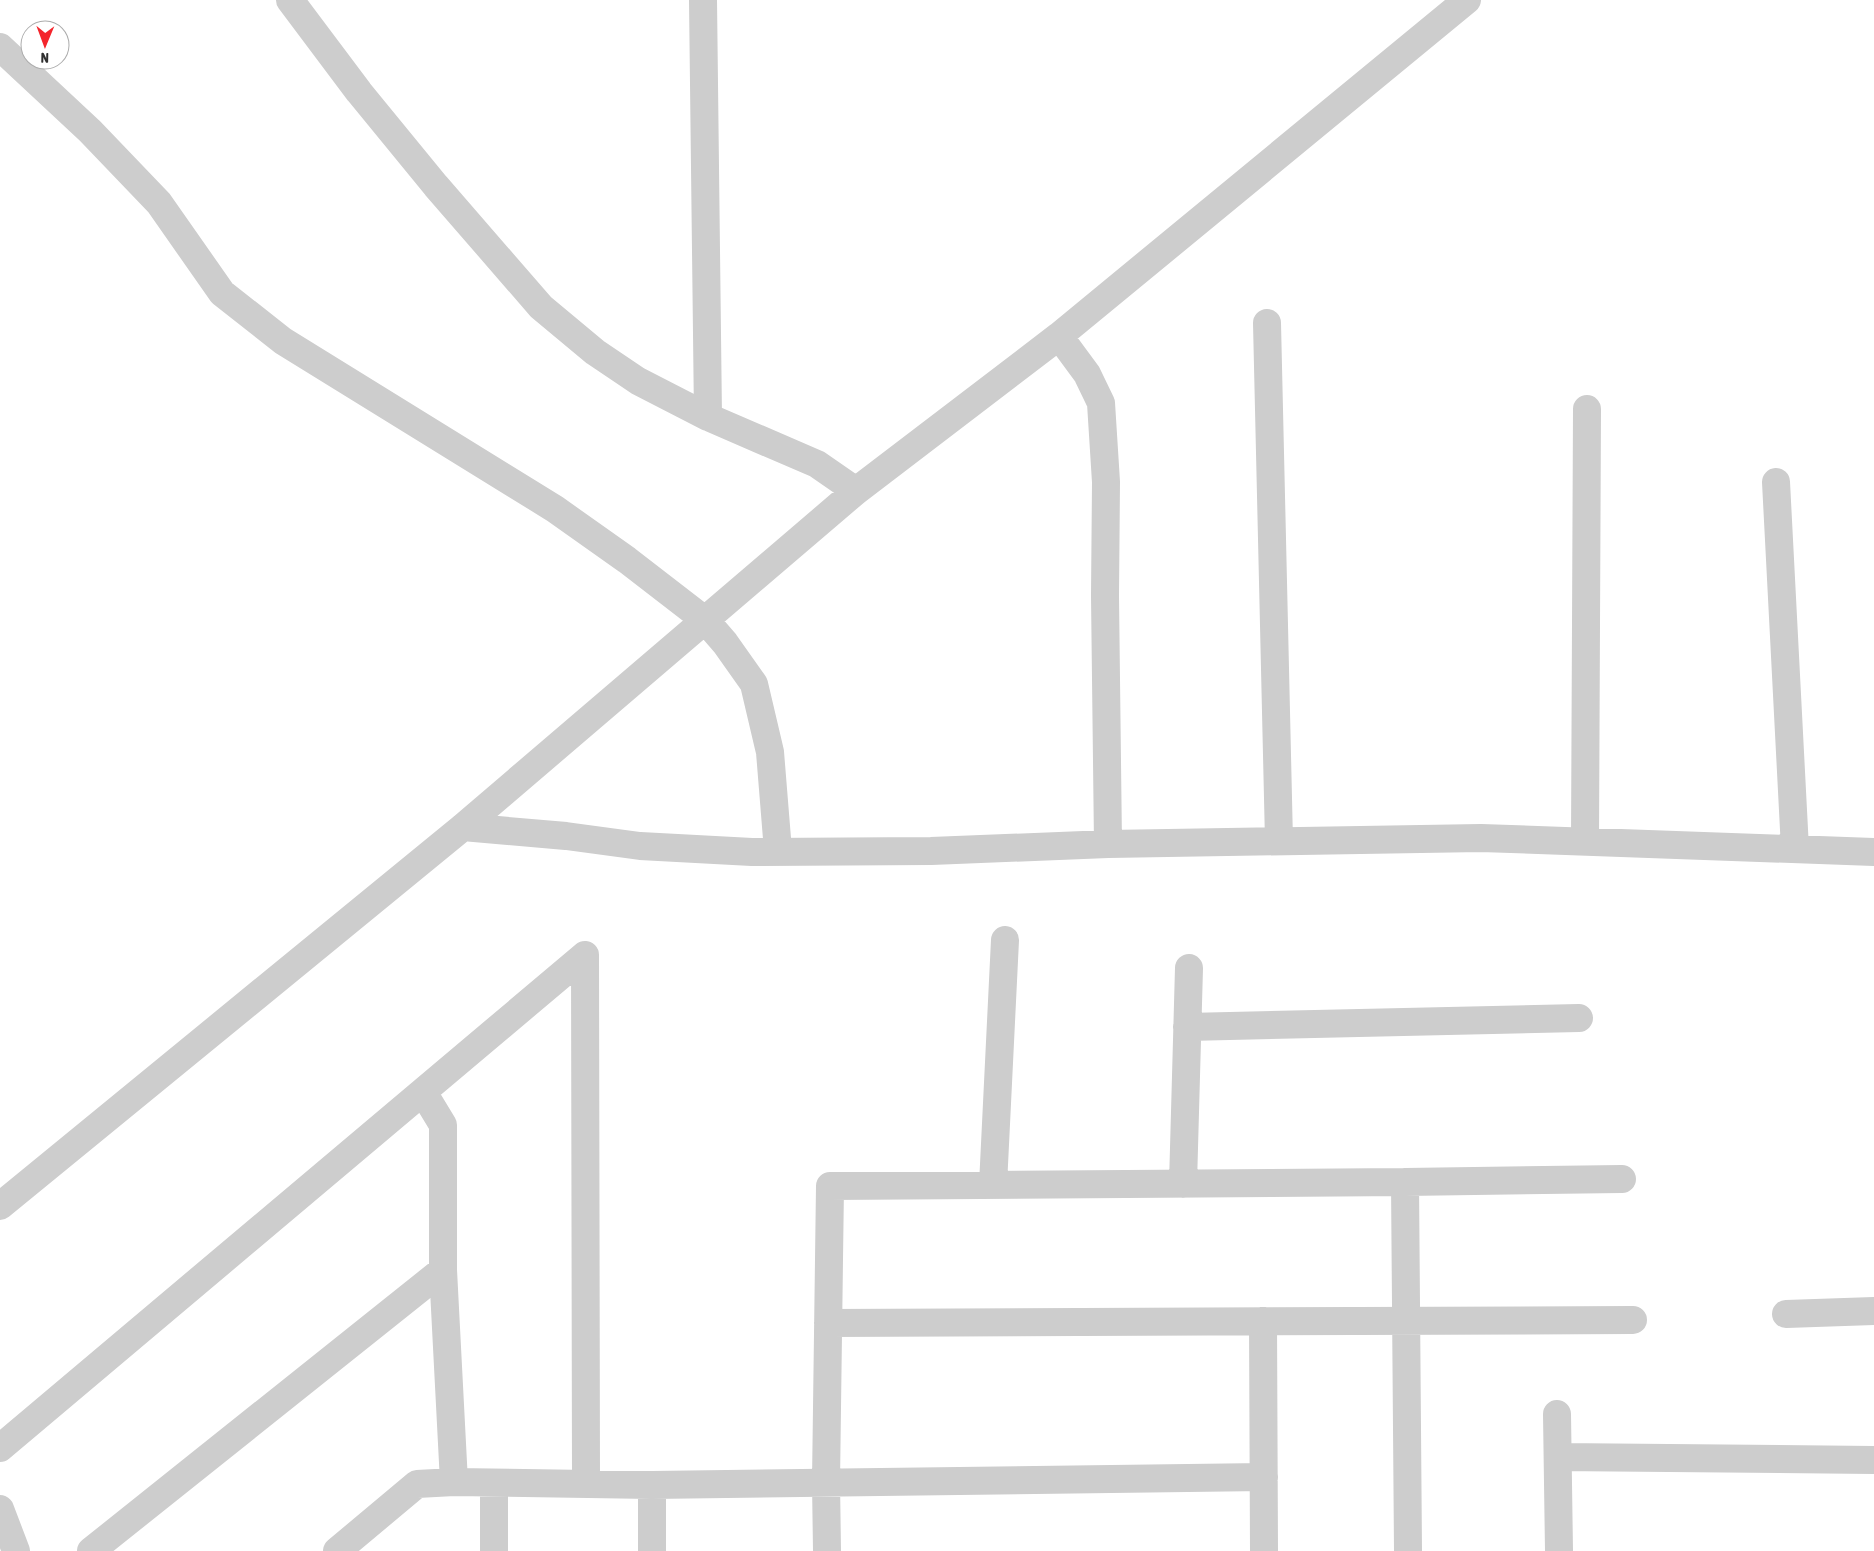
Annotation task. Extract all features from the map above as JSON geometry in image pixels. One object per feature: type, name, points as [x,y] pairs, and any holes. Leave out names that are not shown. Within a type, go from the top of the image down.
[{"type":"street","points":[[290,0],[358,92],[436,186],[541,307],[595,352],[638,381],[708,417],[817,464],[856,491]]},
{"type":"street","points":[[0,1206],[463,827],[856,491],[1059,336],[1467,0]]},
{"type":"street","points":[[698,6],[708,417]]},
{"type":"street","points":[[0,47],[90,131],[159,203],[222,293],[283,342],[555,509],[627,560],[706,621],[726,643],[754,684],[770,752],[778,851]]},
{"type":"street","points":[[1267,323],[1279,841]]},
{"type":"street","points":[[1059,336],[1087,374],[1101,403],[1106,482],[1105,606],[1108,844]]},
{"type":"street","points":[[1585,842],[1587,409]]},
{"type":"street","points":[[1776,482],[1794,849]]},
{"type":"street","points":[[463,827],[566,836],[640,846],[752,852],[931,851],[1108,844],[1481,838],[1874,852]]},
{"type":"street","points":[[993,1185],[1005,940]]},
{"type":"street","points":[[0,1448],[585,955],[586,1483]]},
{"type":"street","points":[[1183,1184],[1189,968]]},
{"type":"street","points":[[1187,1027],[1578,1018]]},
{"type":"street","points":[[423,1092],[443,1126],[443,1270],[454,1482]]},
{"type":"street","points":[[827,1551],[826,1482],[830,1186],[1622,1179]]},
{"type":"street","points":[[1405,1182],[1408,1551]]},
{"type":"street","points":[[91,1551],[443,1270]]},
{"type":"street","points":[[1786,1314],[1874,1311]]},
{"type":"street","points":[[828,1323],[1633,1320]]},
{"type":"street","points":[[1263,1321],[1264,1551]]},
{"type":"street","points":[[1557,1414],[1559,1551]]},
{"type":"street","points":[[1558,1456],[1874,1460]]},
{"type":"street","points":[[348,1546],[417,1484],[454,1482],[652,1485],[1264,1477]]},
{"type":"street","points":[[494,1484],[494,1551]]},
{"type":"street","points":[[652,1485],[652,1551]]},
{"type":"street","points":[[0,1509],[16,1551]]}]
